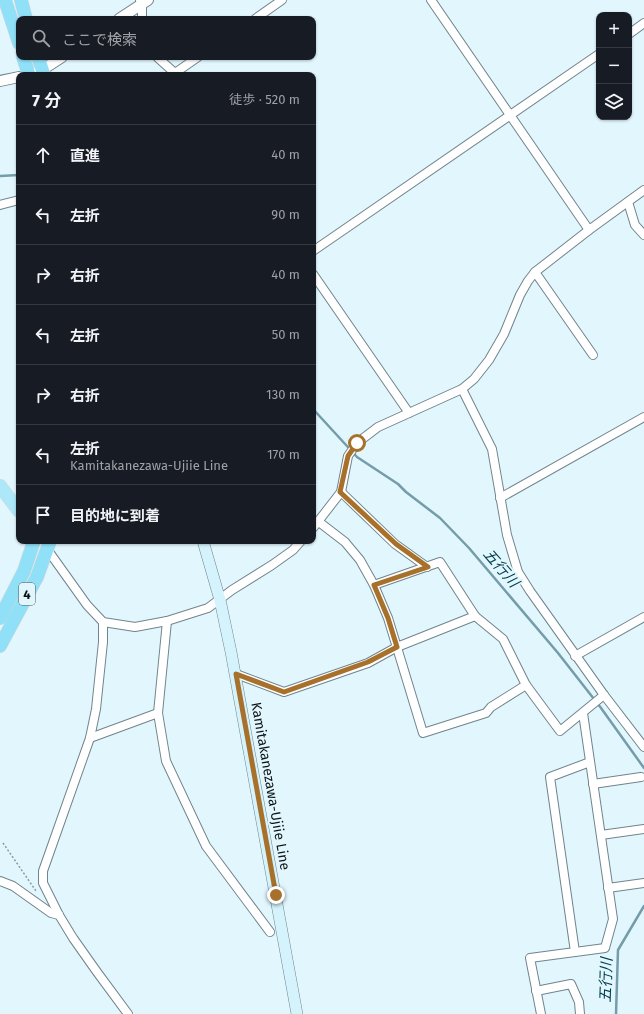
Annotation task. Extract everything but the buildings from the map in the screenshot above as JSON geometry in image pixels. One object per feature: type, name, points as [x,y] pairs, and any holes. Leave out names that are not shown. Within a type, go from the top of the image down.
[{"type":"highway","points":[[5,0],[16,35]]},
{"type":"highway","points":[[21,0],[25,16]]},
{"type":"highway","points":[[24,60],[27,72]]},
{"type":"highway","points":[[39,60],[43,72]]},
{"type":"highway","name":"4","points":[[0,618],[24,571],[33,544]]},
{"type":"highway","name":"4","points":[[0,646],[37,577],[46,544]]},
{"type":"main road","points":[[0,486],[16,507]]},
{"type":"main road","name":"Kamitakanezawa-Ujiie Line","points":[[204,544],[220,600],[236,674],[297,1014]]},
{"type":"street","points":[[259,16],[282,0]]},
{"type":"street","points":[[431,0],[589,230]]},
{"type":"street","points":[[124,16],[143,1]]},
{"type":"street","points":[[142,16],[143,1]]},
{"type":"street","points":[[632,32],[644,23]]},
{"type":"street","points":[[316,250],[596,56]]},
{"type":"street","points":[[44,72],[58,60]]},
{"type":"street","points":[[160,60],[174,72]]},
{"type":"street","points":[[179,72],[194,60]]},
{"type":"street","points":[[0,81],[16,78]]},
{"type":"street","points":[[526,685],[491,707],[486,713],[423,733],[388,618],[374,585],[360,560],[345,542],[316,525],[340,492],[348,456],[357,443],[378,427],[462,389],[474,379],[489,360],[504,334],[528,281],[535,272],[644,190]]},
{"type":"street","points":[[0,205],[16,201]]},
{"type":"street","points":[[628,202],[635,225],[644,235]]},
{"type":"street","points":[[535,272],[592,355]]},
{"type":"street","points":[[316,278],[409,413]]},
{"type":"street","points":[[462,389],[492,449],[507,535],[518,572],[575,656],[644,747]]},
{"type":"street","points":[[500,498],[644,417]]},
{"type":"street","points":[[340,492],[396,544],[428,567]]},
{"type":"street","points":[[46,544],[87,605],[103,622],[135,627],[167,621],[208,608],[232,590],[272,565],[298,544]]},
{"type":"street","points":[[374,585],[440,562],[475,616],[503,639],[526,685],[560,731],[604,695]]},
{"type":"street","points":[[236,674],[284,692],[368,662],[397,647],[475,616]]},
{"type":"street","points":[[575,656],[644,617]]},
{"type":"street","points":[[167,621],[158,713],[166,762],[206,846],[270,932]]},
{"type":"street","points":[[103,622],[103,642],[96,709],[90,738],[43,871],[43,883],[59,915],[73,938],[128,1014]]},
{"type":"street","points":[[90,738],[158,713]]},
{"type":"street","points":[[541,1014],[530,958],[605,948],[612,919],[583,713]]},
{"type":"street","points":[[575,952],[550,777],[590,762]]},
{"type":"street","points":[[594,784],[641,777]]},
{"type":"street","points":[[601,835],[644,829]]},
{"type":"street","points":[[0,881],[13,886],[51,913],[59,915]]},
{"type":"street","points":[[608,888],[644,883]]},
{"type":"street","points":[[536,991],[571,984],[579,1002],[580,1014]]},
{"type":"path","points":[[3,843],[38,894]]},
{"type":"waterway","name":"五行川","points":[[0,176],[16,175]]},
{"type":"waterway","name":"五行川","points":[[316,412],[357,457],[398,484],[440,518],[469,548],[558,653],[601,708],[644,768]]},
{"type":"waterway","name":"五行川","points":[[616,1014],[618,950],[644,906]]},
{"type":"route","points":[[276,895],[236,674],[284,692],[368,662],[397,647],[388,618],[374,585],[428,567],[396,544],[340,492],[344,480],[348,456],[357,443]]}]
